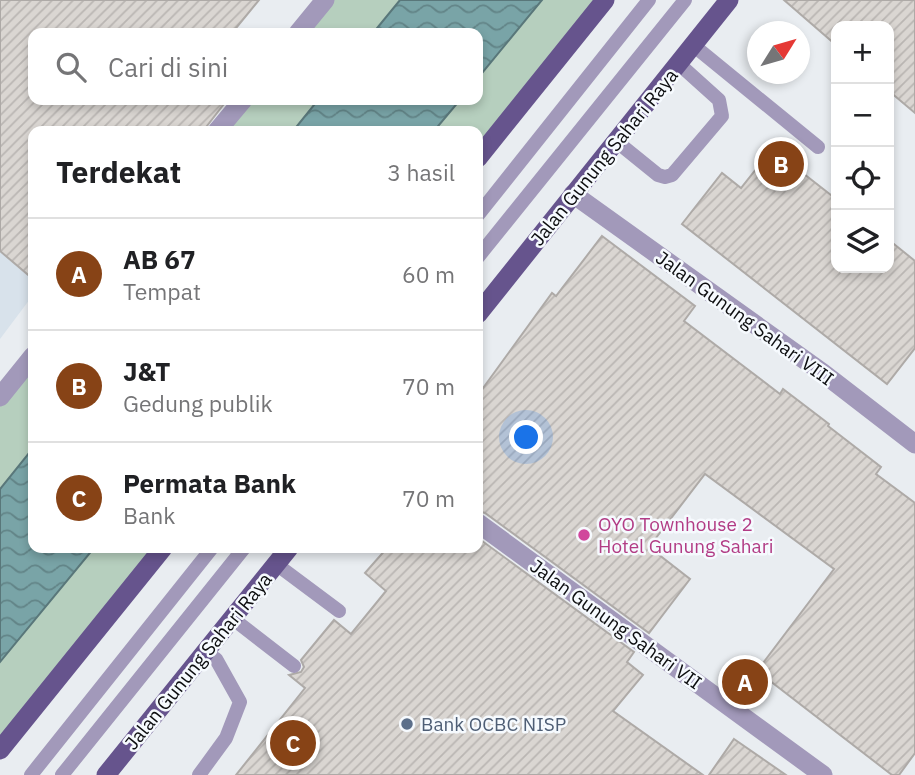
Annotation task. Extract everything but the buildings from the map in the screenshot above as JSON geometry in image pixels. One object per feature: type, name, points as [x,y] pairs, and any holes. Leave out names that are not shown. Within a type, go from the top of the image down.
[{"type":"main road","points":[[483,152],[605,0]]},
{"type":"main road","name":"Jalan Gunung Sahari Raya","points":[[483,308],[729,0]]},
{"type":"main road","points":[[0,750],[159,553]]},
{"type":"main road","name":"Jalan Gunung Sahari Raya","points":[[106,775],[285,553]]},
{"type":"street","points":[[302,28],[325,0]]},
{"type":"street","points":[[221,126],[239,105]]},
{"type":"street","name":"Jalan Gunung Sahari VIII","points":[[573,194],[823,373],[915,444]]},
{"type":"street","points":[[0,397],[28,362]]},
{"type":"street","name":"Jalan Gunung Sahari VII","points":[[483,527],[823,775]]},
{"type":"lane","points":[[483,209],[649,0]]},
{"type":"lane","points":[[483,251],[685,0]]},
{"type":"lane","points":[[693,45],[818,147]]},
{"type":"lane","points":[[616,141],[658,175],[665,177],[672,175],[722,116],[719,100],[678,64]]},
{"type":"lane","points":[[31,775],[208,553]]},
{"type":"lane","points":[[62,775],[240,553]]},
{"type":"lane","points":[[276,564],[339,611]]},
{"type":"lane","points":[[232,618],[294,666]]},
{"type":"lane","points":[[199,775],[226,738],[240,702],[216,659],[204,652]]},
{"type":"shaded area","points":[[0,197],[28,221],[28,302],[0,339]]},
{"type":"green space","points":[[325,0],[400,0],[377,28],[302,28]]},
{"type":"green space","points":[[541,0],[605,0],[483,152],[483,126],[438,126],[456,105],[483,105],[483,72]]},
{"type":"green space","points":[[239,105],[314,105],[297,126],[221,126]]},
{"type":"green space","points":[[28,362],[28,455],[0,489],[0,397]]},
{"type":"green space","points":[[90,553],[159,553],[0,749],[0,662]]},
{"type":"water","points":[[400,0],[542,0],[483,72],[483,28],[377,28]]},
{"type":"water","points":[[314,105],[456,105],[438,126],[297,126]]},
{"type":"water","points":[[28,454],[28,553],[90,553],[0,662],[0,489]]},
{"type":"place","name":"J&T","points":[[781,164]]},
{"type":"place","name":"OYO Townhouse 2 Hotel Gunung Sahari","points":[[584,535]]},
{"type":"place","name":"AB 67","points":[[745,682]]},
{"type":"place","name":"Bank OCBC NISP","points":[[407,724]]},
{"type":"place","name":"Permata Bank","points":[[293,743]]}]
